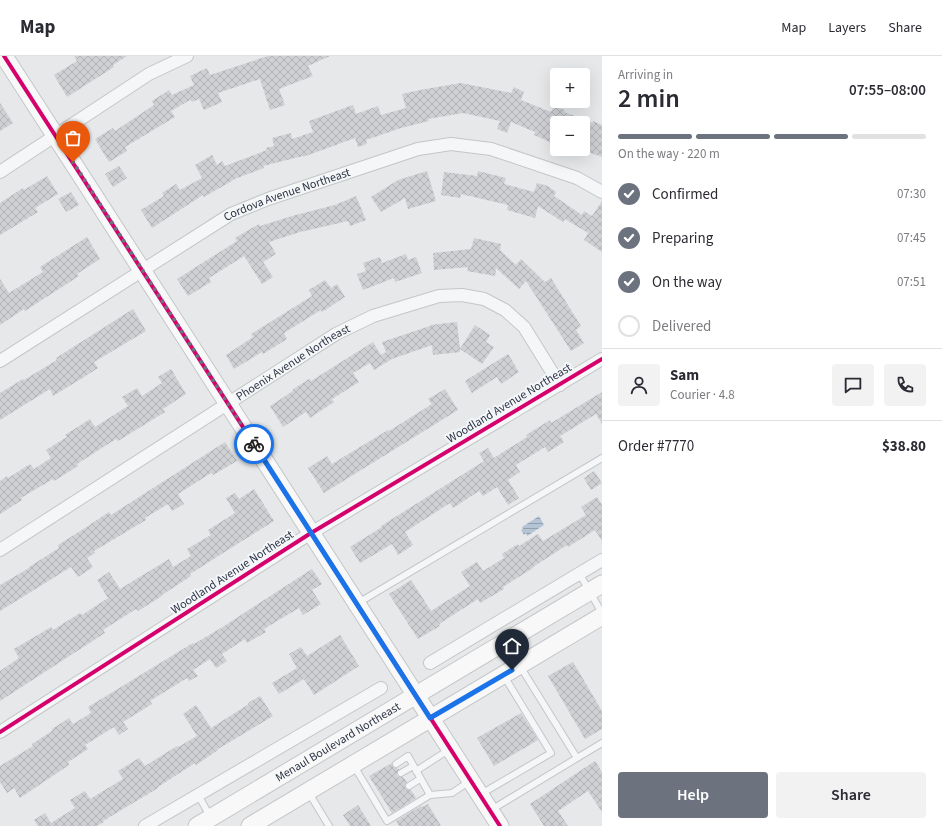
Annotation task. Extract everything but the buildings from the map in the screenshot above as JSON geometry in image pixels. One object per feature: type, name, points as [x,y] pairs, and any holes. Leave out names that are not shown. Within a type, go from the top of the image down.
[{"type":"street","points":[[4,56],[500,826]]},
{"type":"street","points":[[0,172],[149,74],[187,56]]},
{"type":"street","name":"Cordova Avenue Northeast","points":[[0,361],[231,214],[268,199],[418,149],[451,144],[491,148],[577,178],[602,192]]},
{"type":"street","name":"Phoenix Avenue Northeast","points":[[0,550],[336,334],[373,316],[439,296],[462,295],[484,299],[506,310],[524,327],[560,385]]},
{"type":"street","name":"Woodland Avenue Northeast","points":[[0,732],[311,533],[602,360]]},
{"type":"street","points":[[430,663],[602,560]]},
{"type":"street","name":"Menaul Boulevard Northeast","points":[[206,823],[416,695],[596,588]]},
{"type":"street","points":[[250,826],[602,616]]},
{"type":"street","points":[[145,826],[381,688]]},
{"type":"lane","points":[[357,604],[602,458]]},
{"type":"lane","points":[[579,573],[596,588],[602,613]]},
{"type":"lane","points":[[520,665],[577,758]]},
{"type":"lane","points":[[480,795],[551,753],[504,675]]},
{"type":"lane","points":[[490,811],[602,743]]},
{"type":"lane","points":[[401,773],[414,768],[450,749]]},
{"type":"lane","points":[[396,764],[408,756],[430,795]]},
{"type":"lane","points":[[353,764],[387,821],[430,795],[452,793],[471,781]]},
{"type":"lane","points":[[364,782],[371,779]]},
{"type":"lane","points":[[409,786],[420,779]]},
{"type":"lane","points":[[370,792],[377,788]]},
{"type":"lane","points":[[308,791],[329,826]]},
{"type":"lane","points":[[198,795],[206,823]]},
{"type":"lane","points":[[377,804],[384,800]]},
{"type":"water","points":[[539,516],[544,525],[527,536],[526,533],[524,535],[521,530],[523,529],[522,527]]},
{"type":"cycle path","points":[[4,56],[500,826]]},
{"type":"cycle path","points":[[0,732],[311,533],[602,359]]},
{"type":"way so far","points":[[73,162],[254,444]]},
{"type":"route","points":[[254,444],[430,718],[512,670]]}]
